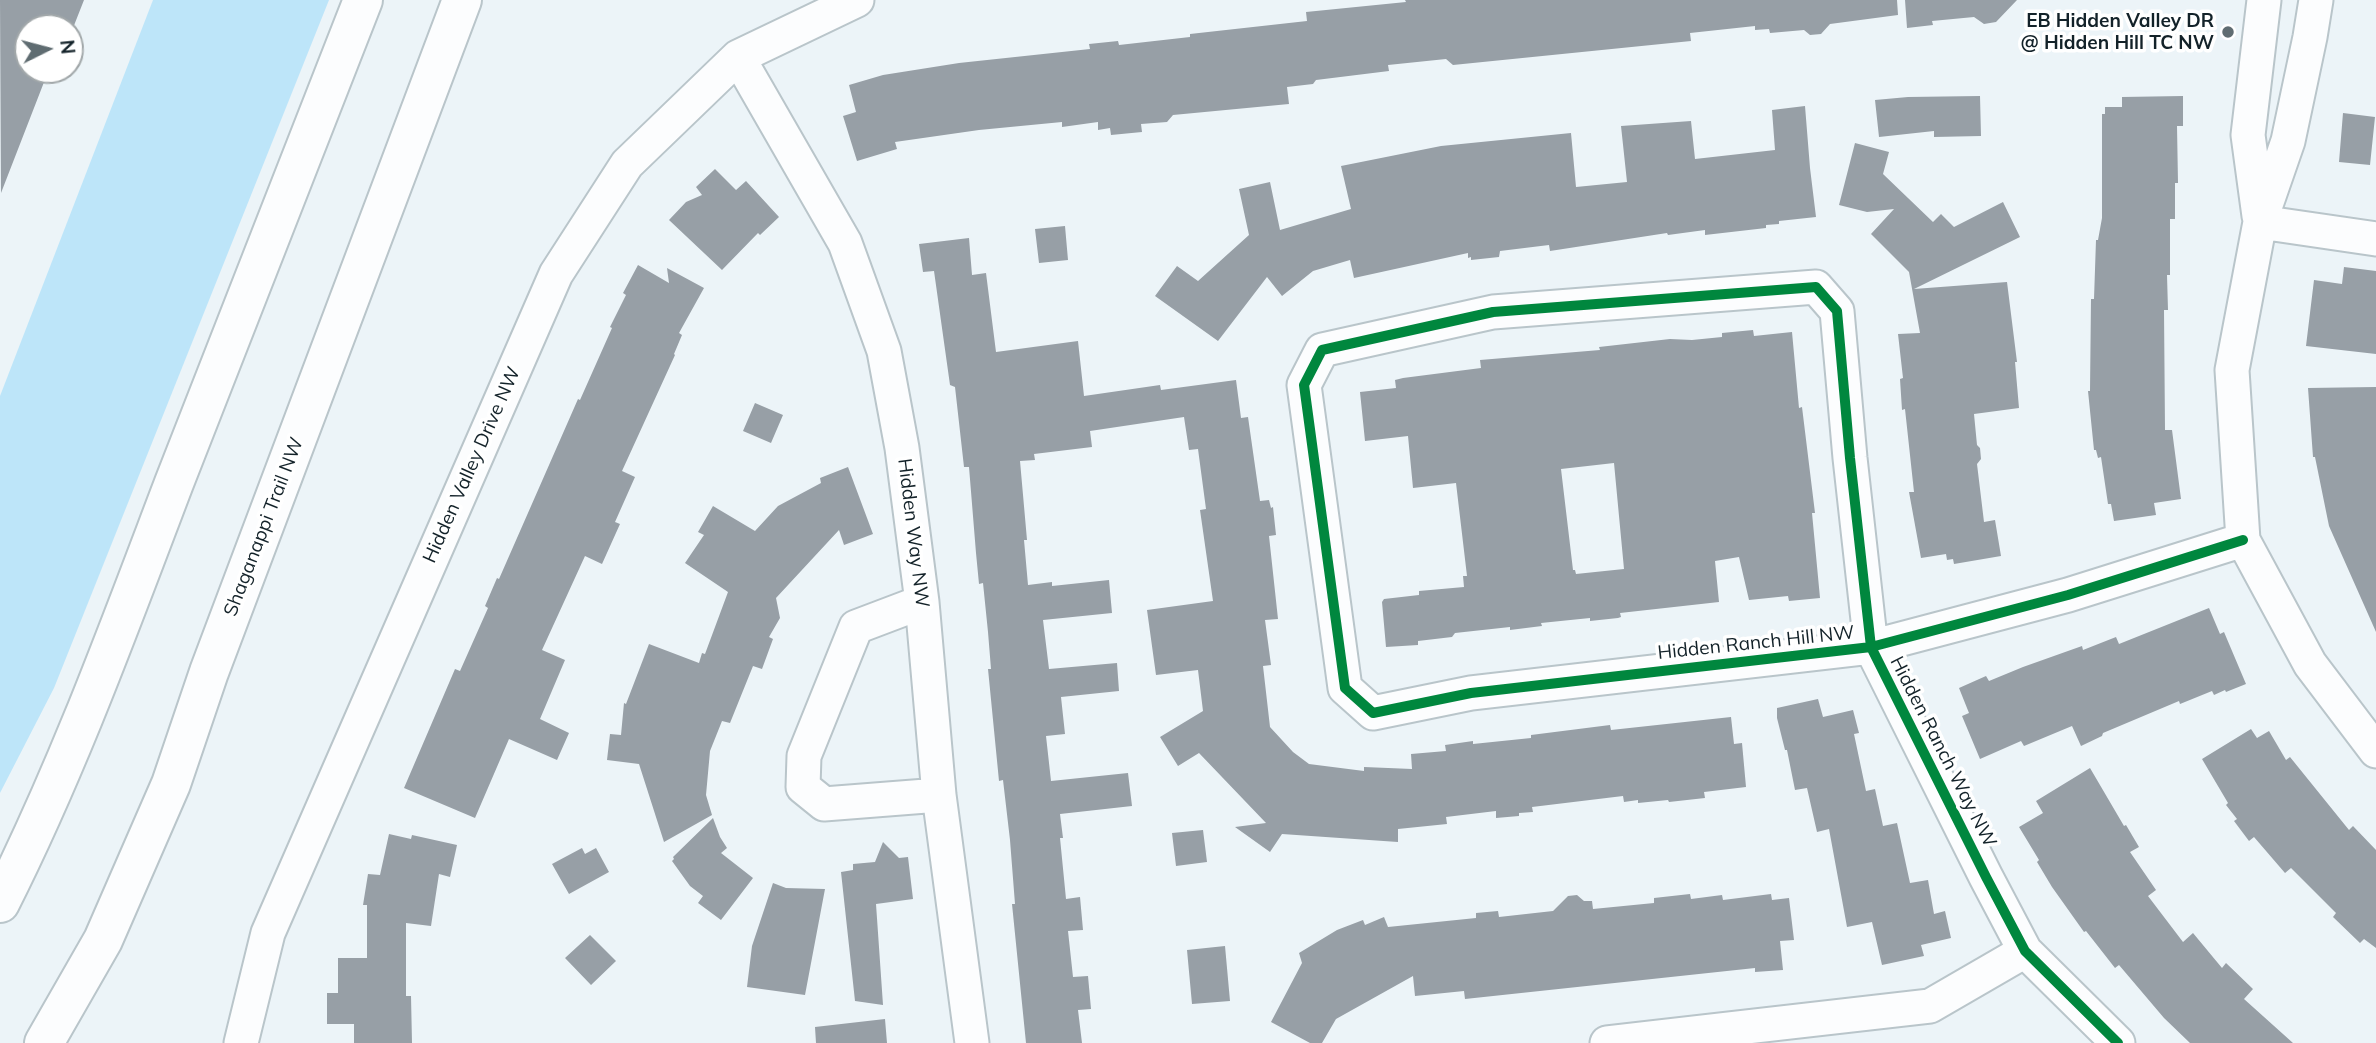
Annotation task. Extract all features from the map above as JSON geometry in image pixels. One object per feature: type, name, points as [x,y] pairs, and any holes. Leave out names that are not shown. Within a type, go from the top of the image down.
[{"type":"main road","points":[[0,903],[92,699],[270,233],[363,0]]},
{"type":"main road","name":"Shaganappi Trail NW","points":[[44,1043],[103,940],[171,784],[209,672],[462,0]]},
{"type":"main road","points":[[0,852],[92,699]]},
{"type":"main road","points":[[59,1043],[103,940]]},
{"type":"street","name":"Hidden Valley Drive NW","points":[[241,1043],[268,933],[556,274],[627,164],[738,57],[857,0]]},
{"type":"street","points":[[2260,222],[2248,135],[2264,0]]},
{"type":"street","points":[[2315,0],[2288,141],[2260,222],[2232,370],[2243,540],[2310,664],[2376,751]]},
{"type":"street","name":"Hidden Way NW","points":[[738,57],[845,243],[884,351],[902,449],[922,602],[939,794],[972,1043]]},
{"type":"street","points":[[2260,222],[2376,239]]},
{"type":"street","name":"Hidden Ranch Hill NW","points":[[1816,287],[1837,311],[1871,647],[1471,693],[1373,713],[1345,688],[1304,385],[1322,350],[1493,312],[1816,287]]},
{"type":"street","name":"Hidden Ranch Way NW","points":[[2118,1043],[2025,951],[1871,647],[2068,595],[2243,540]]},
{"type":"street","points":[[922,602],[856,627],[804,755],[803,787],[824,804],[939,794]]},
{"type":"street","points":[[1607,1043],[1930,1006],[2025,951]]},
{"type":"shaded area","points":[[153,0],[329,0],[54,688],[0,793],[0,396]]},
{"type":"building","points":[[0,0],[84,0],[78,14],[14,14],[14,84],[43,84],[1,193]]},
{"type":"building","points":[[1405,0],[1897,0],[1898,15],[1830,24],[1821,34],[1810,35],[1804,30],[1770,33],[1769,29],[1755,30],[1755,26],[1690,33],[1691,41],[1453,65],[1446,59],[1388,65],[1389,71],[1316,80],[1313,84],[1287,87],[1289,104],[1173,115],[1167,122],[1141,124],[1142,132],[1111,135],[1110,128],[1098,130],[1098,122],[1062,127],[1062,122],[979,130],[895,142],[897,149],[857,161],[843,116],[856,112],[849,85],[883,75],[959,63],[1090,49],[1089,44],[1118,41],[1119,45],[1307,21],[1306,12],[1406,2]]},
{"type":"building","points":[[1905,0],[2017,0],[1996,22],[1984,24],[1974,17],[1932,21],[1933,25],[1907,28]]},
{"type":"building","points":[[1980,96],[1981,136],[1934,137],[1934,131],[1879,137],[1875,100]]},
{"type":"building","points":[[2183,96],[2183,126],[2177,126],[2178,183],[2175,183],[2175,219],[2170,219],[2168,310],[2164,310],[2165,430],[2172,430],[2181,499],[2154,503],[2156,515],[2114,521],[2111,504],[2108,504],[2101,457],[2098,458],[2094,450],[2088,391],[2091,299],[2094,299],[2096,240],[2102,218],[2102,114],[2105,114],[2105,107],[2122,107],[2122,97]]},
{"type":"building","points":[[1805,106],[1816,217],[1779,221],[1779,224],[1766,225],[1766,228],[1705,235],[1705,230],[1667,233],[1550,251],[1549,245],[1500,251],[1499,257],[1471,260],[1468,253],[1354,278],[1350,260],[1313,271],[1282,296],[1267,277],[1218,341],[1155,296],[1177,266],[1198,281],[1249,235],[1239,189],[1270,182],[1280,230],[1351,209],[1341,166],[1441,146],[1571,133],[1576,187],[1627,182],[1621,126],[1691,121],[1695,159],[1775,150],[1772,110]]},
{"type":"building","points":[[2343,113],[2375,117],[2370,165],[2339,162]]},
{"type":"building","points":[[1855,143],[1889,152],[1883,174],[1933,222],[1941,214],[1954,227],[2003,202],[2020,237],[1914,289],[2007,282],[2017,362],[2019,408],[1974,414],[1977,445],[1980,448],[1981,459],[1977,464],[1984,522],[1995,520],[2001,556],[1954,564],[1953,559],[1947,560],[1946,554],[1921,558],[1909,492],[1914,492],[1905,409],[1902,410],[1900,379],[1903,378],[1898,334],[1920,333],[1909,272],[1871,234],[1894,209],[1867,212],[1839,205]]},
{"type":"building","points":[[715,169],[736,190],[746,181],[779,217],[760,235],[758,233],[722,270],[669,220],[686,202],[702,195],[696,187]]},
{"type":"building","points":[[1065,226],[1068,260],[1039,263],[1035,229]]},
{"type":"building","points":[[969,238],[972,275],[986,273],[996,352],[1078,341],[1084,396],[1160,385],[1161,390],[1236,380],[1241,418],[1248,417],[1260,501],[1269,500],[1271,508],[1273,507],[1276,535],[1269,536],[1278,619],[1265,620],[1271,665],[1263,666],[1270,727],[1293,752],[1309,764],[1364,771],[1364,767],[1412,769],[1411,754],[1446,751],[1445,745],[1531,738],[1531,735],[1610,725],[1611,730],[1731,717],[1734,744],[1742,743],[1746,787],[1704,792],[1705,798],[1669,802],[1624,802],[1623,796],[1532,807],[1533,812],[1519,813],[1519,816],[1496,818],[1496,811],[1446,817],[1447,824],[1398,829],[1398,842],[1282,834],[1270,852],[1235,827],[1266,823],[1199,753],[1178,766],[1160,737],[1203,711],[1198,670],[1156,675],[1147,610],[1213,601],[1200,510],[1206,509],[1198,449],[1189,450],[1184,417],[1090,431],[1092,447],[1034,454],[1035,460],[1020,461],[1028,585],[1052,582],[1052,586],[1109,580],[1112,613],[1043,620],[1049,669],[1117,663],[1119,691],[1061,697],[1065,734],[1046,736],[1051,781],[1128,773],[1132,806],[1060,814],[1066,899],[1080,897],[1083,930],[1068,931],[1073,977],[1088,976],[1091,1009],[1078,1010],[1082,1043],[1026,1043],[1012,904],[1015,904],[1010,840],[1003,780],[999,781],[988,669],[991,669],[988,632],[983,583],[979,584],[969,467],[964,467],[955,387],[950,385],[934,271],[923,272],[919,244]]},
{"type":"building","points":[[638,265],[669,283],[667,268],[704,288],[679,333],[682,335],[675,355],[622,471],[635,477],[615,522],[620,524],[602,564],[585,556],[542,650],[565,660],[540,719],[569,733],[557,760],[509,739],[475,818],[404,788],[455,669],[460,671],[488,608],[485,606],[497,578],[499,579],[578,399],[580,400],[626,295],[623,293]]},
{"type":"building","points":[[2344,267],[2376,271],[2376,354],[2306,346],[2314,280],[2342,284]]},
{"type":"building","points":[[1753,330],[1754,336],[1792,332],[1799,408],[1802,407],[1815,513],[1812,513],[1820,598],[1789,601],[1788,596],[1749,600],[1739,557],[1715,561],[1719,602],[1620,613],[1621,617],[1618,618],[1590,621],[1590,618],[1541,623],[1542,626],[1510,630],[1510,627],[1455,633],[1452,637],[1418,641],[1418,645],[1386,647],[1382,602],[1384,599],[1419,595],[1419,591],[1464,587],[1463,576],[1467,576],[1456,483],[1413,488],[1408,436],[1365,441],[1360,392],[1396,388],[1395,380],[1403,378],[1481,368],[1480,360],[1600,350],[1599,347],[1670,339],[1722,337],[1722,333]],"holes":[[[1614,463],[1624,569],[1576,574],[1573,570],[1561,469]]]},
{"type":"building","points":[[2376,387],[2376,632],[2329,526],[2313,457],[2308,388]]},
{"type":"building","points":[[755,403],[783,415],[771,443],[743,431]]},
{"type":"building","points":[[848,467],[873,534],[844,545],[839,530],[776,598],[780,618],[769,637],[773,639],[762,669],[753,666],[730,723],[722,721],[710,751],[706,795],[712,815],[664,842],[639,764],[607,760],[610,734],[621,735],[624,703],[626,704],[649,644],[699,663],[702,653],[705,654],[728,592],[685,563],[704,535],[698,532],[713,506],[755,531],[778,506],[821,483],[820,478]]},
{"type":"building","points":[[2209,608],[2220,634],[2224,632],[2246,684],[2214,695],[2212,691],[2180,704],[2179,701],[2103,733],[2081,746],[2072,726],[2024,746],[2021,741],[1980,759],[1962,716],[1969,713],[1959,688],[1986,676],[1989,681],[2082,646],[2083,650],[2116,637],[2119,644]]},
{"type":"building","points":[[1818,699],[1823,717],[1853,710],[1859,733],[1854,734],[1866,791],[1875,789],[1883,826],[1897,823],[1910,883],[1928,880],[1934,914],[1945,911],[1951,938],[1921,945],[1924,956],[1882,965],[1872,922],[1847,927],[1829,829],[1817,832],[1807,788],[1795,790],[1777,718],[1777,708]]},
{"type":"building","points":[[2251,729],[2257,738],[2269,731],[2286,760],[2290,757],[2349,830],[2353,826],[2376,850],[2376,948],[2364,939],[2360,943],[2333,917],[2336,913],[2291,868],[2285,873],[2254,837],[2249,841],[2234,821],[2237,819],[2226,805],[2228,803],[2202,759]]},
{"type":"building","points":[[2090,768],[2139,847],[2130,852],[2156,890],[2148,896],[2183,942],[2193,933],[2222,968],[2226,963],[2253,989],[2244,999],[2293,1043],[2190,1043],[2164,1018],[2119,965],[2115,968],[2086,931],[2084,932],[2052,887],[2019,827],[2043,813],[2036,801]]},
{"type":"building","points":[[713,818],[727,848],[721,853],[753,878],[721,920],[698,903],[703,896],[690,886],[672,861]]},
{"type":"building","points":[[1203,830],[1207,862],[1176,866],[1172,833]]},
{"type":"building","points":[[389,834],[411,839],[412,835],[457,845],[450,877],[439,874],[431,926],[406,923],[406,996],[411,996],[412,1043],[354,1043],[354,1024],[327,1024],[327,993],[338,993],[338,958],[367,958],[367,905],[363,905],[368,874],[380,875]]},
{"type":"building","points":[[883,842],[899,858],[908,857],[913,899],[876,904],[883,1005],[855,1001],[841,872],[853,870],[853,864],[875,862]]},
{"type":"building","points":[[582,848],[585,854],[596,848],[609,872],[569,894],[552,864]]},
{"type":"building","points":[[773,883],[786,888],[825,889],[805,995],[747,987],[752,946]]},
{"type":"building","points":[[1690,894],[1691,899],[1722,895],[1723,900],[1771,894],[1772,900],[1789,898],[1794,940],[1780,941],[1783,970],[1755,972],[1755,968],[1465,999],[1464,991],[1415,996],[1413,976],[1336,1019],[1322,1043],[1310,1043],[1271,1022],[1302,963],[1299,953],[1337,930],[1363,920],[1365,925],[1384,917],[1388,927],[1476,918],[1476,913],[1498,911],[1499,917],[1553,911],[1568,896],[1577,895],[1584,901],[1592,901],[1593,909],[1654,903],[1654,898]]},
{"type":"building","points":[[590,935],[616,961],[591,985],[565,958]]},
{"type":"building","points":[[1225,946],[1230,1001],[1192,1004],[1187,950]]},
{"type":"building","points":[[885,1019],[887,1043],[816,1043],[815,1027]]},
{"type":"cycle path","points":[[2118,1043],[2025,951],[1871,647],[1837,311],[1816,287],[1493,312],[1322,350],[1304,385],[1345,688],[1373,713],[1471,693],[1871,647],[2068,595],[2243,540]]},
{"type":"place","name":"EB Hidden Valley DR @ Hidden Hill TC NW","points":[[2228,32]]}]
